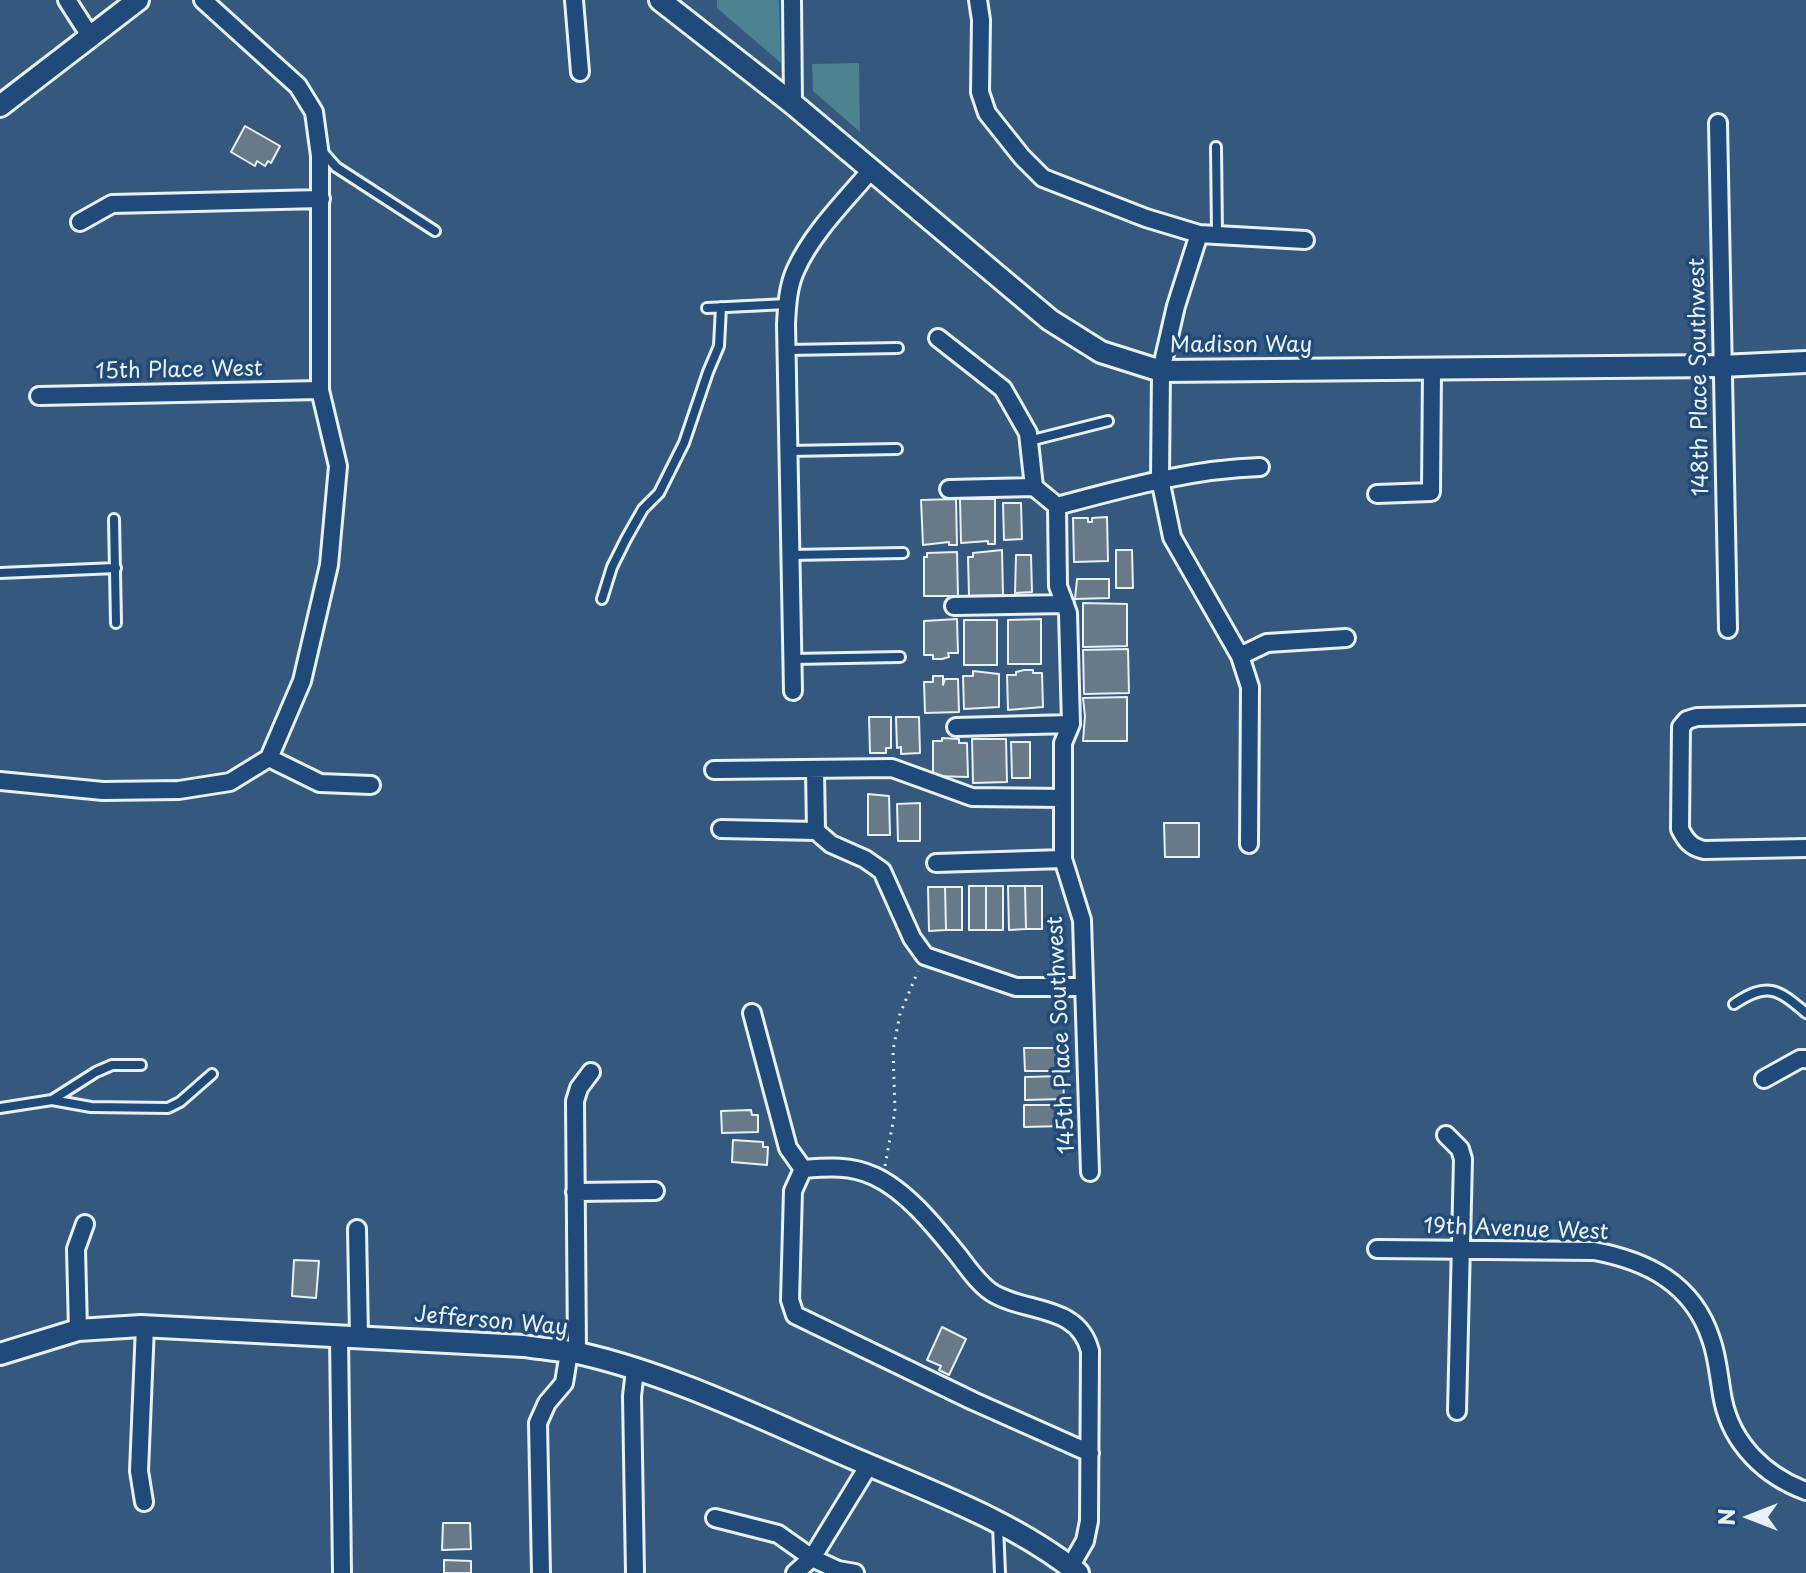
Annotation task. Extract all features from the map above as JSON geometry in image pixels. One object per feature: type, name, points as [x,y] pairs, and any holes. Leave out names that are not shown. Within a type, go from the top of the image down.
[{"type":"street","points":[[67,0],[90,36]]},
{"type":"street","points":[[0,106],[138,0]]},
{"type":"street","points":[[0,781],[103,791],[179,790],[230,782],[269,758],[302,681],[329,565],[338,466],[320,390],[321,199],[314,112],[298,86],[203,0]]},
{"type":"street","points":[[574,0],[580,72]]},
{"type":"street","points":[[792,0],[793,104]]},
{"type":"street","points":[[978,0],[981,20],[980,92],[987,113],[1043,178],[1146,218],[1199,234],[1305,240]]},
{"type":"street","name":"Madison Way","points":[[671,4],[1050,320],[1101,352],[1161,371],[1721,366],[1806,362]]},
{"type":"street","name":"148th Place Southwest","points":[[1718,123],[1728,629]]},
{"type":"street","points":[[793,691],[787,304],[795,270],[810,243],[871,170]]},
{"type":"street","points":[[80,222],[112,204],[321,199]]},
{"type":"street","points":[[1199,234],[1176,306],[1161,371],[1160,479],[1172,537],[1240,656],[1250,687],[1249,844]]},
{"type":"street","points":[[938,338],[1003,389],[1029,437],[1034,487]]},
{"type":"street","points":[[1377,494],[1431,492],[1432,369]]},
{"type":"street","name":"15th Place West","points":[[39,396],[320,390]]},
{"type":"street","points":[[949,489],[1034,487],[1057,506],[1160,479],[1228,468],[1260,467]]},
{"type":"street","name":"145th Place Southwest","points":[[1057,506],[1058,586],[1068,613],[1071,724],[1063,743],[1063,859],[1082,920],[1090,1172]]},
{"type":"street","points":[[954,606],[1065,604]]},
{"type":"street","points":[[1240,656],[1267,643],[1346,638]]},
{"type":"street","points":[[1806,715],[1697,717],[1687,720],[1681,727],[1680,829],[1693,847],[1704,850],[1806,848]]},
{"type":"street","points":[[956,727],[1071,724]]},
{"type":"street","points":[[269,758],[320,783],[371,785]]},
{"type":"street","points":[[714,770],[892,768],[972,797],[1063,798]]},
{"type":"street","points":[[815,769],[816,831]]},
{"type":"street","points":[[721,829],[816,831],[831,844],[865,859],[882,871],[912,938],[925,956],[1016,987],[1084,987]]},
{"type":"street","points":[[936,863],[1063,859]]},
{"type":"street","points":[[752,1013],[788,1148],[803,1169]]},
{"type":"street","points":[[1764,1079],[1800,1059],[1806,1059]]},
{"type":"street","points":[[541,1573],[538,1423],[547,1403],[564,1383],[573,1353],[575,1101],[579,1088],[591,1072]]},
{"type":"street","points":[[1446,1135],[1460,1149],[1463,1159],[1457,1411]]},
{"type":"street","points":[[803,1169],[841,1166],[875,1176],[905,1198],[993,1293],[1062,1317],[1079,1326],[1086,1336],[1090,1351],[1089,1521],[1074,1570]]},
{"type":"street","points":[[803,1169],[793,1191],[790,1300],[795,1315],[973,1401],[1090,1453]]},
{"type":"street","points":[[575,1192],[655,1191]]},
{"type":"street","points":[[78,1330],[76,1249],[85,1224]]},
{"type":"street","points":[[342,1573],[349,1336],[357,1229]]},
{"type":"street","name":"19th Avenue West","points":[[1377,1249],[1594,1251],[1627,1257],[1654,1269],[1679,1288],[1699,1312],[1712,1341],[1724,1405],[1737,1437],[1757,1463],[1786,1484],[1806,1491]]},
{"type":"street","points":[[144,1502],[139,1471],[145,1326]]},
{"type":"street","name":"Jefferson Way","points":[[0,1354],[78,1330],[145,1326],[524,1346],[573,1353],[635,1370],[704,1395],[869,1465],[997,1522],[1074,1570]]},
{"type":"street","points":[[635,1370],[632,1396],[635,1573]]},
{"type":"street","points":[[795,1573],[812,1558],[869,1465]]},
{"type":"street","points":[[715,1518],[778,1534],[812,1558],[838,1570],[855,1573]]},
{"type":"lane","points":[[1216,147],[1217,234]]},
{"type":"lane","points":[[319,151],[336,167],[435,231]]},
{"type":"lane","points":[[707,308],[787,304]]},
{"type":"lane","points":[[602,599],[612,567],[626,539],[643,509],[659,493],[684,443],[719,346],[721,307]]},
{"type":"lane","points":[[786,350],[898,348]]},
{"type":"lane","points":[[1029,437],[1108,421]]},
{"type":"lane","points":[[788,451],[897,449]]},
{"type":"lane","points":[[114,519],[116,623]]},
{"type":"lane","points":[[790,555],[903,553]]},
{"type":"lane","points":[[0,573],[116,568]]},
{"type":"lane","points":[[792,659],[900,657]]},
{"type":"lane","points":[[1734,1004],[1747,995],[1767,988],[1776,990],[1806,1013]]},
{"type":"lane","points":[[52,1100],[112,1065],[141,1065]]},
{"type":"lane","points":[[0,1108],[52,1100],[91,1107],[168,1108],[180,1102],[212,1074]]},
{"type":"lane","points":[[997,1522],[1000,1573]]},
{"type":"path","points":[[882,1181],[895,1111],[895,1038],[900,1014],[925,956]]},
{"type":"green space","points":[[717,0],[779,0],[781,63],[717,8]]},
{"type":"green space","points":[[859,63],[860,132],[813,91],[812,64]]},
{"type":"building","points":[[245,126],[280,146],[271,163],[268,161],[265,166],[257,161],[255,166],[231,152]]},
{"type":"building","points":[[956,499],[957,545],[949,545],[949,542],[923,545],[921,500]]},
{"type":"building","points":[[960,499],[995,499],[995,544],[988,544],[988,541],[961,543]]},
{"type":"building","points":[[1003,503],[1021,503],[1022,539],[1004,540]]},
{"type":"building","points":[[1107,517],[1108,561],[1074,562],[1073,518],[1088,518],[1088,522],[1092,522],[1092,518]]},
{"type":"building","points":[[1002,550],[1003,595],[969,596],[968,557],[973,557],[973,553]]},
{"type":"building","points":[[1116,550],[1132,550],[1133,588],[1116,588]]},
{"type":"building","points":[[957,552],[958,596],[924,596],[924,557],[927,553]]},
{"type":"building","points":[[1016,555],[1031,555],[1032,592],[1015,593]]},
{"type":"building","points":[[1077,579],[1109,579],[1109,598],[1075,599]]},
{"type":"building","points":[[1083,603],[1127,604],[1127,646],[1083,647]]},
{"type":"building","points":[[957,619],[958,653],[948,653],[949,657],[942,659],[924,655],[924,621]]},
{"type":"building","points":[[1041,619],[1041,664],[1008,664],[1008,620]]},
{"type":"building","points":[[964,620],[997,620],[997,665],[964,665]]},
{"type":"building","points":[[1128,649],[1129,693],[1084,694],[1083,650]]},
{"type":"building","points":[[973,671],[999,674],[999,707],[964,709],[963,676],[973,676]]},
{"type":"building","points":[[1016,672],[1042,673],[1043,707],[1008,710],[1007,675],[1016,675]]},
{"type":"building","points":[[933,676],[943,676],[943,685],[945,679],[958,679],[959,712],[925,713],[924,682],[933,682]]},
{"type":"building","points":[[1127,697],[1127,741],[1083,741],[1083,698]]},
{"type":"building","points":[[869,717],[891,717],[891,748],[886,748],[886,753],[870,753]]},
{"type":"building","points":[[896,717],[919,717],[920,753],[901,754],[901,747],[897,748]]},
{"type":"building","points":[[942,738],[967,743],[968,777],[933,776],[933,741],[942,741]]},
{"type":"building","points":[[972,739],[1006,739],[1007,782],[973,783]]},
{"type":"building","points":[[1011,742],[1030,742],[1030,778],[1012,778]]},
{"type":"building","points":[[868,794],[889,796],[890,835],[868,835]]},
{"type":"building","points":[[920,803],[920,841],[898,841],[897,804]]},
{"type":"building","points":[[1164,823],[1199,823],[1199,857],[1165,857]]},
{"type":"building","points":[[969,886],[986,886],[986,930],[969,930]]},
{"type":"building","points":[[986,886],[1003,886],[1003,930],[986,930]]},
{"type":"building","points":[[1008,886],[1025,886],[1026,929],[1009,930]]},
{"type":"building","points":[[1025,886],[1042,886],[1042,929],[1026,929]]},
{"type":"building","points":[[928,887],[945,887],[946,930],[929,931]]},
{"type":"building","points":[[945,887],[962,887],[962,930],[946,930]]},
{"type":"building","points":[[1024,1048],[1063,1048],[1063,1071],[1025,1071]]},
{"type":"building","points":[[1063,1076],[1064,1099],[1025,1100],[1025,1077]]},
{"type":"building","points":[[1024,1105],[1066,1105],[1064,1126],[1024,1127]]},
{"type":"building","points":[[751,1110],[752,1115],[758,1115],[758,1132],[722,1133],[721,1111]]},
{"type":"building","points":[[733,1140],[763,1142],[763,1147],[768,1147],[767,1165],[732,1162]]},
{"type":"building","points":[[294,1260],[319,1261],[316,1298],[292,1296]]},
{"type":"building","points":[[942,1327],[966,1339],[949,1375],[939,1370],[941,1366],[927,1360]]},
{"type":"building","points":[[443,1523],[470,1523],[471,1549],[442,1550]]},
{"type":"building","points":[[444,1560],[471,1561],[471,1573],[444,1573]]}]
